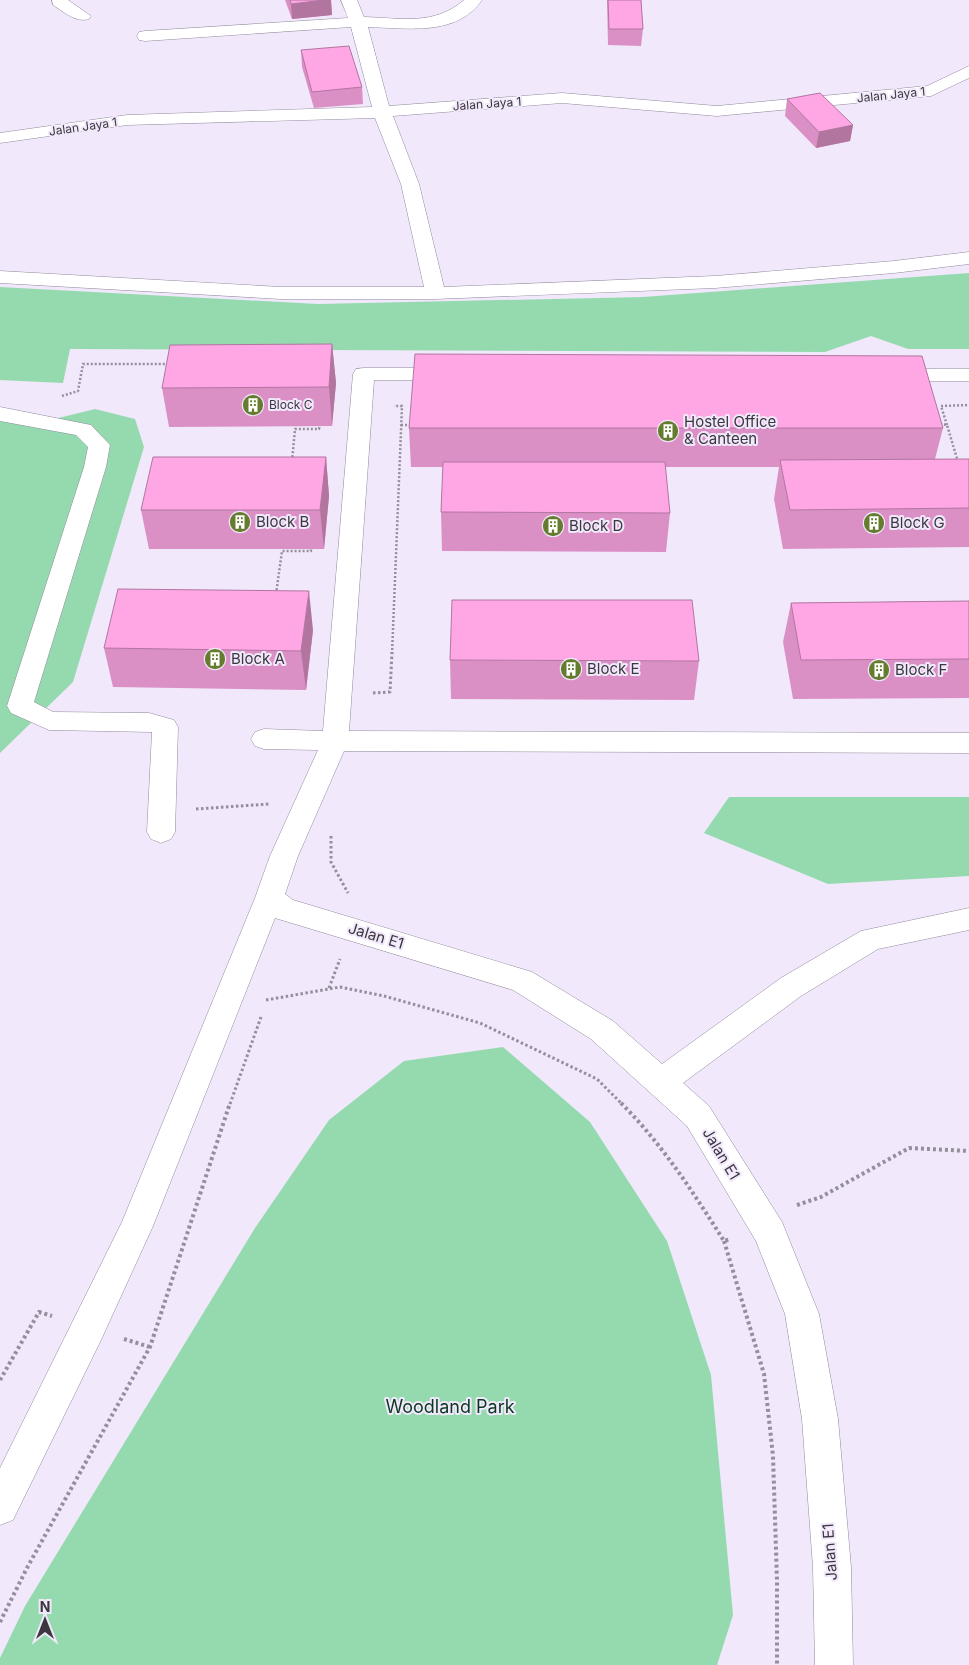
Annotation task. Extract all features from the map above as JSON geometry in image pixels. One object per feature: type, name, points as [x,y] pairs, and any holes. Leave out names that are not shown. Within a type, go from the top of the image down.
[{"type":"street","points":[[60,0],[59,2],[83,16]]},
{"type":"street","points":[[349,0],[358,22],[382,112],[410,184],[435,293]]},
{"type":"street","points":[[145,36],[358,22],[431,24],[459,13],[474,0]]},
{"type":"street","name":"Jalan Jaya 1","points":[[0,138],[128,120],[382,112],[562,98],[717,111],[931,91],[969,71]]},
{"type":"street","points":[[0,277],[281,293],[435,293],[715,282],[894,267],[969,258]]},
{"type":"street","points":[[0,1507],[137,1226],[269,898],[284,856],[335,741],[364,374],[466,374]]},
{"type":"street","points":[[870,375],[969,375]]},
{"type":"street","points":[[0,414],[83,430],[100,445],[95,467],[20,706],[49,721],[149,722],[165,727],[161,832]]},
{"type":"street","points":[[264,739],[335,741],[969,743]]},
{"type":"street","name":"Jalan E1","points":[[269,898],[284,909],[522,981],[602,1030],[698,1116],[770,1233],[802,1314],[820,1418],[832,1568],[834,1665]]},
{"type":"street","points":[[661,1082],[791,987],[871,939],[969,919]]},
{"type":"path","points":[[54,398],[78,391],[83,364],[170,364]]},
{"type":"path","points":[[961,471],[942,406],[969,405]]},
{"type":"path","points":[[932,424],[947,425]]},
{"type":"path","points":[[401,425],[421,425]]},
{"type":"path","points":[[265,1000],[340,987],[384,996],[480,1023],[597,1079],[642,1124],[679,1171],[724,1241],[764,1374],[773,1456],[777,1581],[777,1665]]},
{"type":"path","points":[[724,1241],[764,1225],[793,1206],[821,1197],[909,1148],[969,1151]]},
{"type":"green space","points":[[969,273],[969,349],[908,349],[871,336],[825,352],[70,349],[63,383],[0,380],[0,287],[318,304],[643,297]]},
{"type":"green space","points":[[95,409],[135,419],[144,447],[73,682],[0,753],[0,420],[34,424]]},
{"type":"green space","points":[[729,797],[969,797],[969,876],[828,884],[704,833]]},
{"type":"green space","name":"Woodland Park","points":[[503,1047],[590,1122],[667,1241],[711,1375],[733,1615],[717,1665],[0,1665],[0,1658],[25,1606],[255,1228],[329,1120],[404,1061]]},
{"type":"building","points":[[290,0],[324,0],[291,4]]},
{"type":"building","points":[[608,0],[641,0],[643,29],[609,29]]},
{"type":"building","points":[[349,46],[362,87],[312,92],[301,50]]},
{"type":"building","points":[[820,93],[853,125],[819,132],[787,99]]},
{"type":"building","points":[[332,344],[329,387],[162,388],[170,345]]},
{"type":"building","points":[[415,354],[922,356],[943,428],[409,428]]},
{"type":"building","points":[[153,457],[326,457],[320,510],[141,510]]},
{"type":"building","points":[[969,459],[969,508],[790,510],[780,460]]},
{"type":"building","points":[[443,462],[665,462],[670,513],[441,512]]},
{"type":"building","points":[[118,589],[309,591],[301,651],[104,648]]},
{"type":"building","points":[[452,600],[692,600],[699,661],[450,660]]},
{"type":"building","points":[[969,601],[969,659],[801,660],[791,603]]},
{"type":"place","name":"Block C","points":[[253,405]]},
{"type":"place","name":"Hostel Office & Canteen","points":[[668,431]]},
{"type":"place","name":"Block B","points":[[240,522]]},
{"type":"place","name":"Block G","points":[[874,523]]},
{"type":"place","name":"Block D","points":[[553,526]]},
{"type":"place","name":"Block A","points":[[215,659]]},
{"type":"place","name":"Block E","points":[[571,669]]},
{"type":"place","name":"Block F","points":[[879,670]]}]
